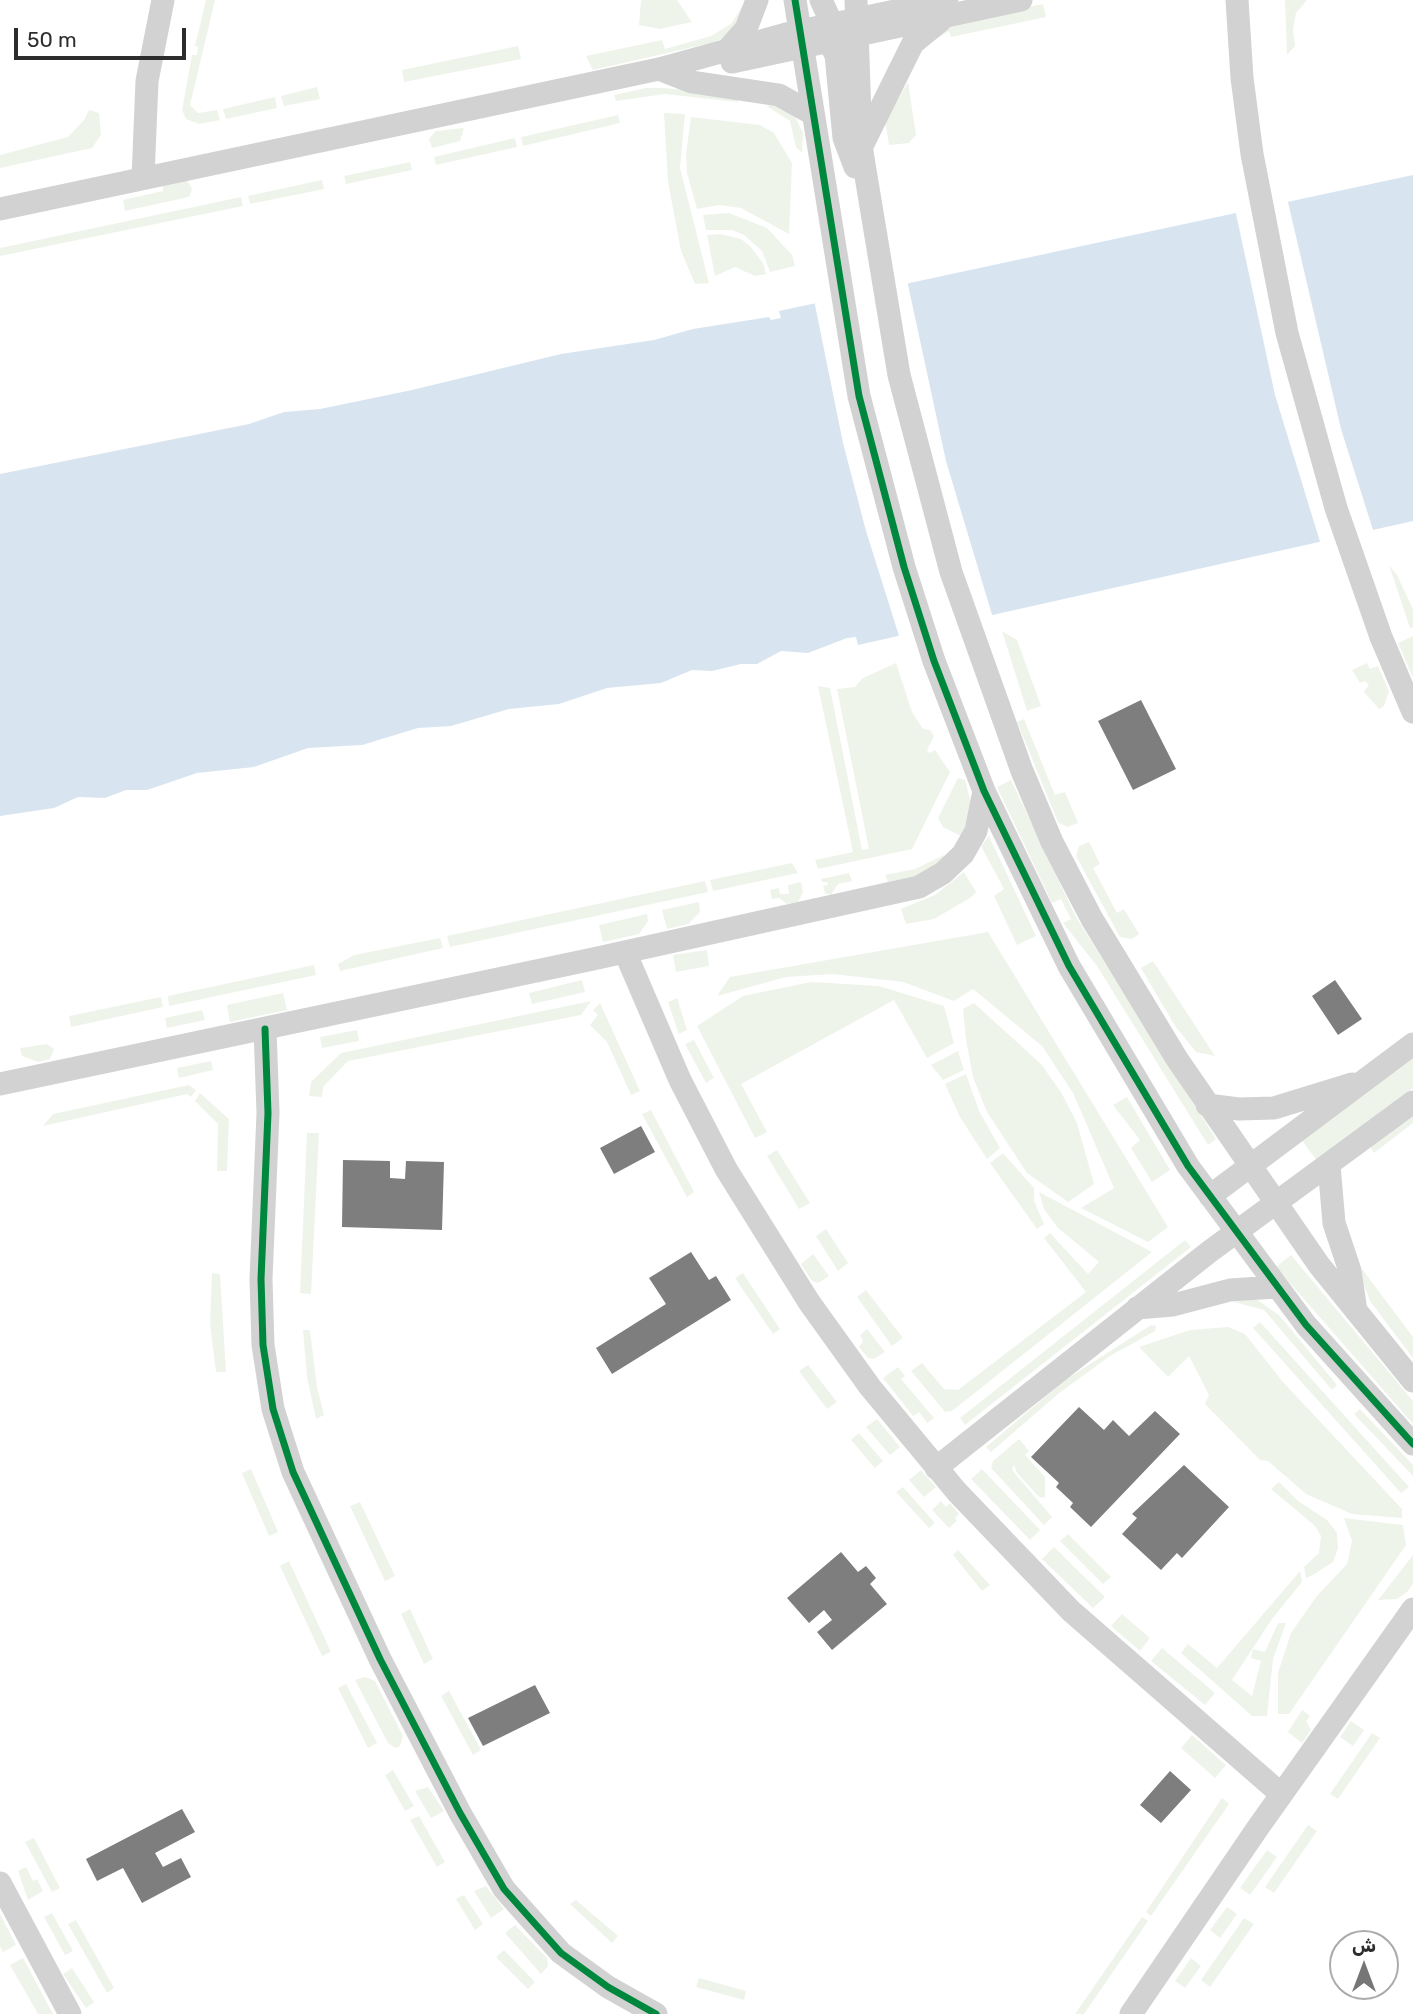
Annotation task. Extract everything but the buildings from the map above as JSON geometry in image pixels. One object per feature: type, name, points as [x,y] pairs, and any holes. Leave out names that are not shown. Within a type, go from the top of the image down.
[{"type":"street","points":[[143,177],[147,81],[163,0]]},
{"type":"street","points":[[729,48],[746,29],[757,0]]},
{"type":"street","points":[[795,0],[847,339],[873,454],[934,661],[984,791],[1069,966],[1168,1133],[1276,1287],[1338,1362],[1413,1444]]},
{"type":"street","points":[[821,0],[837,64],[844,138],[853,164],[867,188]]},
{"type":"street","points":[[659,69],[713,65],[802,39],[831,33],[846,34],[857,18],[1021,0]]},
{"type":"street","points":[[1237,0],[1241,78],[1252,154],[1274,274],[1299,380],[1356,566],[1413,712]]},
{"type":"street","points":[[861,146],[913,43],[946,9]]},
{"type":"street","points":[[857,18],[861,146],[874,239],[910,425],[936,524],[976,649],[1022,771],[1065,868],[1119,966],[1207,1105],[1275,1204],[1357,1314],[1413,1381]]},
{"type":"street","points":[[0,209],[659,69],[729,48],[802,39]]},
{"type":"street","points":[[659,69],[692,82],[779,95],[813,114]]},
{"type":"street","points":[[0,1084],[919,887],[943,873],[963,853],[976,831],[984,791]]},
{"type":"street","points":[[625,952],[680,1080],[752,1214],[839,1345],[936,1468],[1071,1611],[1281,1794]]},
{"type":"street","points":[[265,1029],[268,1113],[261,1279],[263,1345],[273,1409],[293,1472],[386,1671],[460,1813],[504,1889],[561,1953],[608,1987],[656,2014]]},
{"type":"street","points":[[1210,1196],[1413,1044]]},
{"type":"street","points":[[1207,1105],[1240,1109],[1274,1108],[1368,1080]]},
{"type":"street","points":[[936,1468],[1236,1232],[1413,1102]]},
{"type":"street","points":[[1329,1166],[1334,1223],[1350,1272],[1357,1314]]},
{"type":"street","points":[[1137,1308],[1173,1304],[1230,1290],[1276,1287]]},
{"type":"street","points":[[1131,2014],[1281,1794],[1413,1609]]},
{"type":"street","points":[[0,1883],[70,2014]]},
{"type":"shaded area","points":[[206,0],[215,0],[190,105],[198,113],[217,110],[220,120],[199,124],[186,119],[182,110],[192,55],[197,55],[198,47],[195,46]]},
{"type":"shaded area","points":[[641,0],[677,0],[692,22],[660,29],[639,25]]},
{"type":"shaded area","points":[[1285,0],[1307,0],[1296,13],[1293,29],[1295,46],[1287,55]]},
{"type":"shaded area","points":[[1043,4],[1046,17],[951,37],[949,31],[921,52],[921,41],[944,25]]},
{"type":"shaded area","points":[[743,5],[745,16],[724,38],[715,42],[593,70],[586,56],[662,40],[665,49],[711,36],[731,24]]},
{"type":"shaded area","points":[[518,46],[521,59],[404,82],[402,70]]},
{"type":"shaded area","points":[[908,82],[916,135],[909,143],[889,145],[885,122]]},
{"type":"shaded area","points":[[317,87],[320,99],[284,106],[281,96]]},
{"type":"shaded area","points":[[646,88],[739,95],[738,102],[665,94],[616,101],[614,95]]},
{"type":"shaded area","points":[[275,97],[277,108],[226,119],[223,109]]},
{"type":"shaded area","points":[[770,102],[795,116],[803,133],[802,153],[796,147],[790,121],[768,107]]},
{"type":"shaded area","points":[[89,110],[99,113],[101,135],[92,148],[0,168],[0,155],[68,137],[84,120]]},
{"type":"shaded area","points":[[664,113],[685,114],[680,168],[709,283],[695,284],[681,251],[668,182]]},
{"type":"shaded area","points":[[618,115],[620,123],[523,146],[521,137]]},
{"type":"shaded area","points":[[691,117],[760,125],[774,133],[792,163],[789,234],[741,208],[719,205],[697,209],[687,173],[686,154]]},
{"type":"shaded area","points":[[464,128],[460,141],[432,148],[429,139],[436,131]]},
{"type":"shaded area","points":[[515,138],[517,147],[436,165],[434,157]]},
{"type":"shaded area","points":[[410,162],[412,170],[346,184],[344,176]]},
{"type":"shaded area","points":[[1413,175],[1413,521],[858,645],[856,637],[808,653],[781,651],[757,664],[741,664],[712,671],[692,670],[661,683],[607,688],[559,704],[509,709],[451,726],[418,728],[362,745],[308,748],[254,767],[197,773],[147,790],[126,790],[105,798],[78,797],[54,808],[0,816],[0,474],[249,424],[284,412],[320,409],[412,390],[561,354],[654,340],[693,329],[769,317],[771,320],[781,318],[779,311]]},
{"type":"shaded area","points":[[186,178],[192,189],[189,197],[125,211],[123,200],[163,191],[163,182]]},
{"type":"shaded area","points":[[322,180],[324,189],[250,204],[248,196]]},
{"type":"shaded area","points":[[241,197],[243,206],[0,256],[0,248]]},
{"type":"shaded area","points":[[729,213],[767,228],[792,255],[795,266],[770,272],[762,251],[744,235],[732,230],[706,230],[703,215]]},
{"type":"shaded area","points":[[720,234],[741,239],[750,246],[763,263],[766,274],[755,276],[735,267],[715,276],[707,235]]},
{"type":"shaded area","points":[[1389,565],[1397,575],[1413,609],[1413,627],[1410,628]]},
{"type":"shaded area","points":[[1002,631],[1017,640],[1041,706],[1027,711]]},
{"type":"shaded area","points":[[1413,636],[1413,678],[1398,643]]},
{"type":"shaded area","points":[[896,663],[912,712],[923,729],[930,730],[934,736],[927,750],[930,753],[935,750],[950,772],[912,849],[818,869],[815,860],[853,852],[818,686],[830,688],[862,850],[869,849],[837,689],[855,687],[863,678]]},
{"type":"shaded area","points":[[1367,663],[1370,669],[1378,666],[1389,691],[1384,706],[1379,709],[1364,692],[1369,685],[1365,681],[1360,683],[1352,670]]},
{"type":"shaded area","points":[[1024,719],[1055,795],[1065,792],[1078,823],[1067,827],[1058,822],[1017,722]]},
{"type":"shaded area","points":[[958,778],[965,780],[971,803],[971,816],[963,837],[943,827],[938,818]]},
{"type":"shaded area","points":[[1011,780],[1076,917],[1216,1139],[1208,1145],[1097,966],[1063,923],[1071,919],[1061,899],[1052,903],[997,787]]},
{"type":"shaded area","points":[[989,836],[1036,936],[1017,945],[994,896],[1004,889],[981,846]]},
{"type":"shaded area","points":[[1089,842],[1100,864],[1093,868],[1117,913],[1124,909],[1139,934],[1132,939],[1120,937],[1076,856],[1079,846]]},
{"type":"shaded area","points":[[944,855],[949,860],[921,876],[888,882],[885,875],[915,869]]},
{"type":"shaded area","points":[[792,863],[798,873],[713,891],[710,880]]},
{"type":"shaded area","points":[[964,872],[976,892],[970,898],[934,919],[906,924],[901,909],[935,895]]},
{"type":"shaded area","points":[[849,873],[852,881],[838,884],[831,895],[825,893],[823,886],[828,885],[821,879]]},
{"type":"shaded area","points":[[705,881],[708,892],[450,947],[447,936]]},
{"type":"shaded area","points":[[801,882],[803,892],[798,902],[787,904],[779,898],[772,899],[770,890],[779,888],[780,894],[789,894],[788,885]]},
{"type":"shaded area","points":[[699,902],[700,912],[688,924],[667,929],[662,910]]},
{"type":"shaded area","points":[[647,914],[648,921],[639,934],[603,942],[599,925]]},
{"type":"shaded area","points":[[988,932],[1168,1227],[1148,1242],[1081,1208],[1114,1188],[1073,1093],[1042,1046],[973,989],[954,1001],[903,982],[833,974],[786,977],[717,996],[730,977]]},
{"type":"shaded area","points":[[440,938],[443,948],[340,971],[338,964],[354,955]]},
{"type":"shaded area","points":[[707,950],[709,966],[676,972],[673,955]]},
{"type":"shaded area","points":[[1153,961],[1215,1056],[1196,1052],[1175,1026],[1141,968]]},
{"type":"shaded area","points":[[314,965],[316,975],[169,1006],[168,996]]},
{"type":"shaded area","points":[[582,980],[585,992],[532,1004],[529,993]]},
{"type":"shaded area","points":[[811,982],[879,986],[944,1006],[954,1043],[927,1058],[894,1000],[741,1084],[767,1132],[755,1138],[697,1026],[743,996]]},
{"type":"shaded area","points":[[283,993],[287,1010],[230,1022],[227,1005]]},
{"type":"shaded area","points":[[161,997],[163,1007],[71,1027],[69,1016]]},
{"type":"shaded area","points":[[677,998],[687,1030],[679,1034],[668,1002]]},
{"type":"shaded area","points":[[591,1001],[581,1015],[348,1061],[323,1087],[322,1097],[309,1096],[311,1082],[341,1053]]},
{"type":"shaded area","points":[[600,1003],[640,1091],[631,1095],[607,1042],[590,1025],[598,1015],[593,1010]]},
{"type":"shaded area","points":[[974,1003],[1041,1064],[1061,1092],[1077,1123],[1094,1184],[1068,1202],[1027,1173],[987,1112],[973,1077],[966,1040],[963,1009]]},
{"type":"shaded area","points":[[202,1010],[205,1020],[167,1028],[165,1018]]},
{"type":"shaded area","points":[[357,1030],[359,1041],[322,1048],[320,1037]]},
{"type":"shaded area","points":[[694,1040],[714,1078],[706,1083],[685,1044]]},
{"type":"shaded area","points":[[47,1044],[54,1049],[50,1059],[38,1062],[22,1056],[20,1048]]},
{"type":"shaded area","points":[[958,1051],[964,1070],[943,1080],[931,1065]]},
{"type":"shaded area","points":[[1413,1054],[1413,1088],[1317,1161],[1301,1139]]},
{"type":"shaded area","points":[[211,1061],[213,1070],[179,1078],[177,1068]]},
{"type":"shaded area","points":[[966,1074],[979,1111],[1000,1148],[987,1159],[960,1117],[945,1084]]},
{"type":"shaded area","points":[[189,1085],[196,1090],[191,1097],[187,1094],[43,1126],[53,1114]]},
{"type":"shaded area","points":[[200,1093],[229,1119],[227,1171],[217,1171],[218,1124],[195,1101]]},
{"type":"shaded area","points":[[1127,1097],[1170,1170],[1152,1182],[1131,1148],[1140,1140],[1113,1105]]},
{"type":"shaded area","points":[[651,1110],[694,1192],[687,1197],[642,1114]]},
{"type":"shaded area","points":[[1413,1110],[1413,1123],[1374,1153],[1368,1144]]},
{"type":"shaded area","points":[[307,1133],[319,1133],[311,1294],[300,1293]]},
{"type":"shaded area","points":[[777,1150],[810,1203],[799,1209],[767,1156]]},
{"type":"shaded area","points":[[1003,1153],[1034,1188],[1034,1201],[1044,1224],[1037,1229],[990,1163]]},
{"type":"shaded area","points":[[1039,1192],[1152,1252],[952,1411],[945,1412],[911,1371],[922,1363],[944,1389],[958,1390],[1086,1292],[1044,1238],[1050,1233],[1088,1274],[1099,1262],[1058,1228],[1044,1209]]},
{"type":"shaded area","points":[[826,1229],[848,1263],[838,1271],[816,1236]]},
{"type":"shaded area","points":[[1185,1240],[1191,1247],[965,1425],[960,1418]]},
{"type":"shaded area","points":[[813,1254],[829,1276],[818,1283],[812,1281],[801,1264]]},
{"type":"shaded area","points":[[1291,1255],[1413,1401],[1413,1424],[1276,1267]]},
{"type":"shaded area","points":[[1362,1269],[1413,1337],[1413,1358],[1370,1301],[1359,1272]]},
{"type":"shaded area","points":[[212,1273],[220,1274],[226,1372],[216,1372],[210,1323]]},
{"type":"shaded area","points":[[743,1273],[780,1329],[773,1334],[735,1278]]},
{"type":"shaded area","points":[[866,1290],[903,1338],[892,1346],[857,1297]]},
{"type":"shaded area","points":[[1256,1299],[1279,1315],[1337,1385],[1332,1390],[1264,1310],[1234,1302]]},
{"type":"shaded area","points":[[1260,1322],[1409,1487],[1401,1493],[1253,1328]]},
{"type":"shaded area","points":[[1151,1325],[1156,1326],[1155,1331],[1110,1356],[1058,1394],[991,1452],[986,1447],[1065,1380]]},
{"type":"shaded area","points":[[1228,1327],[1245,1334],[1283,1382],[1402,1509],[1402,1518],[1352,1514],[1306,1494],[1268,1461],[1260,1460],[1205,1404],[1209,1395],[1189,1356],[1168,1377],[1139,1347],[1190,1330]]},
{"type":"shaded area","points":[[867,1329],[885,1352],[874,1359],[868,1358],[859,1347],[863,1341],[860,1335]]},
{"type":"shaded area","points":[[303,1330],[310,1330],[317,1387],[324,1415],[316,1419],[307,1377]]},
{"type":"shaded area","points":[[808,1365],[837,1402],[827,1409],[799,1371]]},
{"type":"shaded area","points":[[898,1367],[905,1376],[901,1379],[934,1418],[927,1423],[919,1412],[913,1416],[883,1378]]},
{"type":"shaded area","points":[[1360,1409],[1413,1465],[1413,1476],[1354,1414]]},
{"type":"shaded area","points":[[877,1419],[900,1447],[890,1455],[866,1427]]},
{"type":"shaded area","points":[[859,1433],[883,1461],[875,1468],[851,1440]]},
{"type":"shaded area","points":[[1019,1439],[1029,1451],[1025,1455],[1045,1477],[1045,1498],[1039,1497],[1017,1473],[1014,1465],[1012,1470],[1052,1517],[1044,1525],[991,1468],[993,1461]]},
{"type":"shaded area","points":[[251,1469],[278,1532],[269,1536],[242,1473]]},
{"type":"shaded area","points":[[982,1469],[1040,1530],[1030,1540],[971,1479]]},
{"type":"shaded area","points":[[921,1470],[936,1487],[924,1497],[909,1480]]},
{"type":"shaded area","points":[[1279,1482],[1298,1501],[1327,1520],[1337,1533],[1338,1548],[1333,1562],[1306,1578],[1304,1567],[1319,1553],[1321,1536],[1315,1526],[1271,1489]]},
{"type":"shaded area","points":[[903,1487],[935,1523],[929,1528],[896,1492]]},
{"type":"shaded area","points":[[941,1501],[946,1507],[950,1503],[959,1514],[955,1518],[957,1521],[949,1528],[932,1510]]},
{"type":"shaded area","points":[[360,1502],[395,1576],[385,1581],[350,1506]]},
{"type":"shaded area","points":[[1344,1518],[1403,1525],[1406,1545],[1289,1714],[1278,1714],[1278,1673],[1291,1633],[1316,1597],[1347,1564],[1352,1541]]},
{"type":"shaded area","points":[[1068,1534],[1111,1577],[1103,1584],[1060,1541]]},
{"type":"shaded area","points":[[1054,1547],[1105,1597],[1093,1608],[1042,1559]]},
{"type":"shaded area","points":[[958,1550],[990,1585],[982,1591],[953,1555]]},
{"type":"shaded area","points":[[1413,1555],[1413,1584],[1407,1592],[1397,1599],[1378,1600]]},
{"type":"shaded area","points":[[289,1561],[331,1652],[322,1656],[280,1566]]},
{"type":"shaded area","points":[[1300,1571],[1302,1582],[1272,1619],[1232,1680],[1252,1696],[1261,1661],[1251,1658],[1253,1649],[1265,1652],[1278,1623],[1286,1623],[1273,1659],[1267,1716],[1252,1716],[1181,1653],[1188,1644],[1217,1668]]},
{"type":"shaded area","points":[[410,1609],[433,1659],[424,1664],[401,1614]]},
{"type":"shaded area","points":[[1122,1614],[1150,1638],[1140,1651],[1111,1626]]},
{"type":"shaded area","points":[[1162,1648],[1215,1693],[1205,1705],[1151,1661]]},
{"type":"shaded area","points":[[365,1677],[375,1681],[403,1736],[400,1746],[395,1748],[388,1743],[355,1680]]},
{"type":"shaded area","points":[[346,1684],[377,1743],[368,1748],[338,1688]]},
{"type":"shaded area","points":[[449,1691],[481,1750],[473,1755],[441,1696]]},
{"type":"shaded area","points":[[1302,1710],[1310,1716],[1306,1721],[1311,1730],[1302,1743],[1288,1732]]},
{"type":"shaded area","points":[[1351,1721],[1364,1730],[1353,1746],[1340,1737]]},
{"type":"shaded area","points":[[1372,1733],[1380,1738],[1338,1799],[1330,1794]]},
{"type":"shaded area","points":[[1192,1735],[1226,1765],[1215,1778],[1181,1748]]},
{"type":"shaded area","points":[[393,1770],[414,1806],[405,1811],[385,1775]]},
{"type":"shaded area","points":[[428,1787],[444,1811],[431,1818],[415,1791]]},
{"type":"shaded area","points":[[1222,1798],[1229,1804],[1151,1916],[1146,1912]]},
{"type":"shaded area","points":[[419,1816],[445,1862],[437,1867],[410,1820]]},
{"type":"shaded area","points":[[1308,1825],[1317,1831],[1274,1893],[1265,1887]]},
{"type":"shaded area","points":[[34,1838],[60,1888],[52,1892],[25,1842]]},
{"type":"shaded area","points":[[1267,1850],[1277,1857],[1250,1895],[1240,1888]]},
{"type":"shaded area","points":[[26,1867],[33,1881],[37,1879],[43,1891],[28,1900],[18,1871]]},
{"type":"shaded area","points":[[486,1886],[504,1909],[491,1918],[474,1891]]},
{"type":"shaded area","points":[[464,1895],[483,1924],[475,1930],[456,1899]]},
{"type":"shaded area","points":[[576,1900],[618,1936],[612,1943],[570,1904]]},
{"type":"shaded area","points":[[1227,1907],[1237,1914],[1220,1938],[1210,1930]]},
{"type":"shaded area","points":[[52,1913],[73,1951],[65,1955],[44,1917]]},
{"type":"shaded area","points":[[0,1914],[16,1945],[3,1952],[0,1946]]},
{"type":"shaded area","points":[[1142,1917],[1148,1921],[1084,2014],[1075,2014]]},
{"type":"shaded area","points":[[1244,1918],[1254,1924],[1210,1987],[1201,1980]]},
{"type":"shaded area","points":[[76,1920],[114,1988],[107,1993],[68,1924]]},
{"type":"shaded area","points":[[515,1925],[547,1958],[548,1966],[541,1974],[505,1933]]},
{"type":"shaded area","points":[[504,1950],[535,1982],[528,1989],[496,1957]]},
{"type":"shaded area","points":[[23,1958],[53,2014],[38,2014],[10,1965]]},
{"type":"shaded area","points":[[1191,1958],[1201,1966],[1185,1988],[1175,1981]]},
{"type":"shaded area","points":[[72,1968],[94,2002],[86,2008],[63,1974]]},
{"type":"shaded area","points":[[699,1978],[746,1991],[744,2000],[696,1987]]},
{"type":"pier","points":[[1287,198],[1341,429],[1374,533],[1321,545],[1275,395],[1235,209]]},
{"type":"pier","points":[[907,280],[946,461],[993,618],[900,639],[866,531],[843,443],[814,300]]},
{"type":"cycle path","points":[[795,0],[859,396],[904,567],[934,661],[984,791],[1069,966],[1188,1166],[1306,1325],[1413,1444]]},
{"type":"cycle path","points":[[265,1029],[268,1113],[261,1279],[263,1345],[273,1409],[293,1472],[380,1659],[460,1813],[504,1889],[561,1953],[608,1987],[656,2014]]}]
